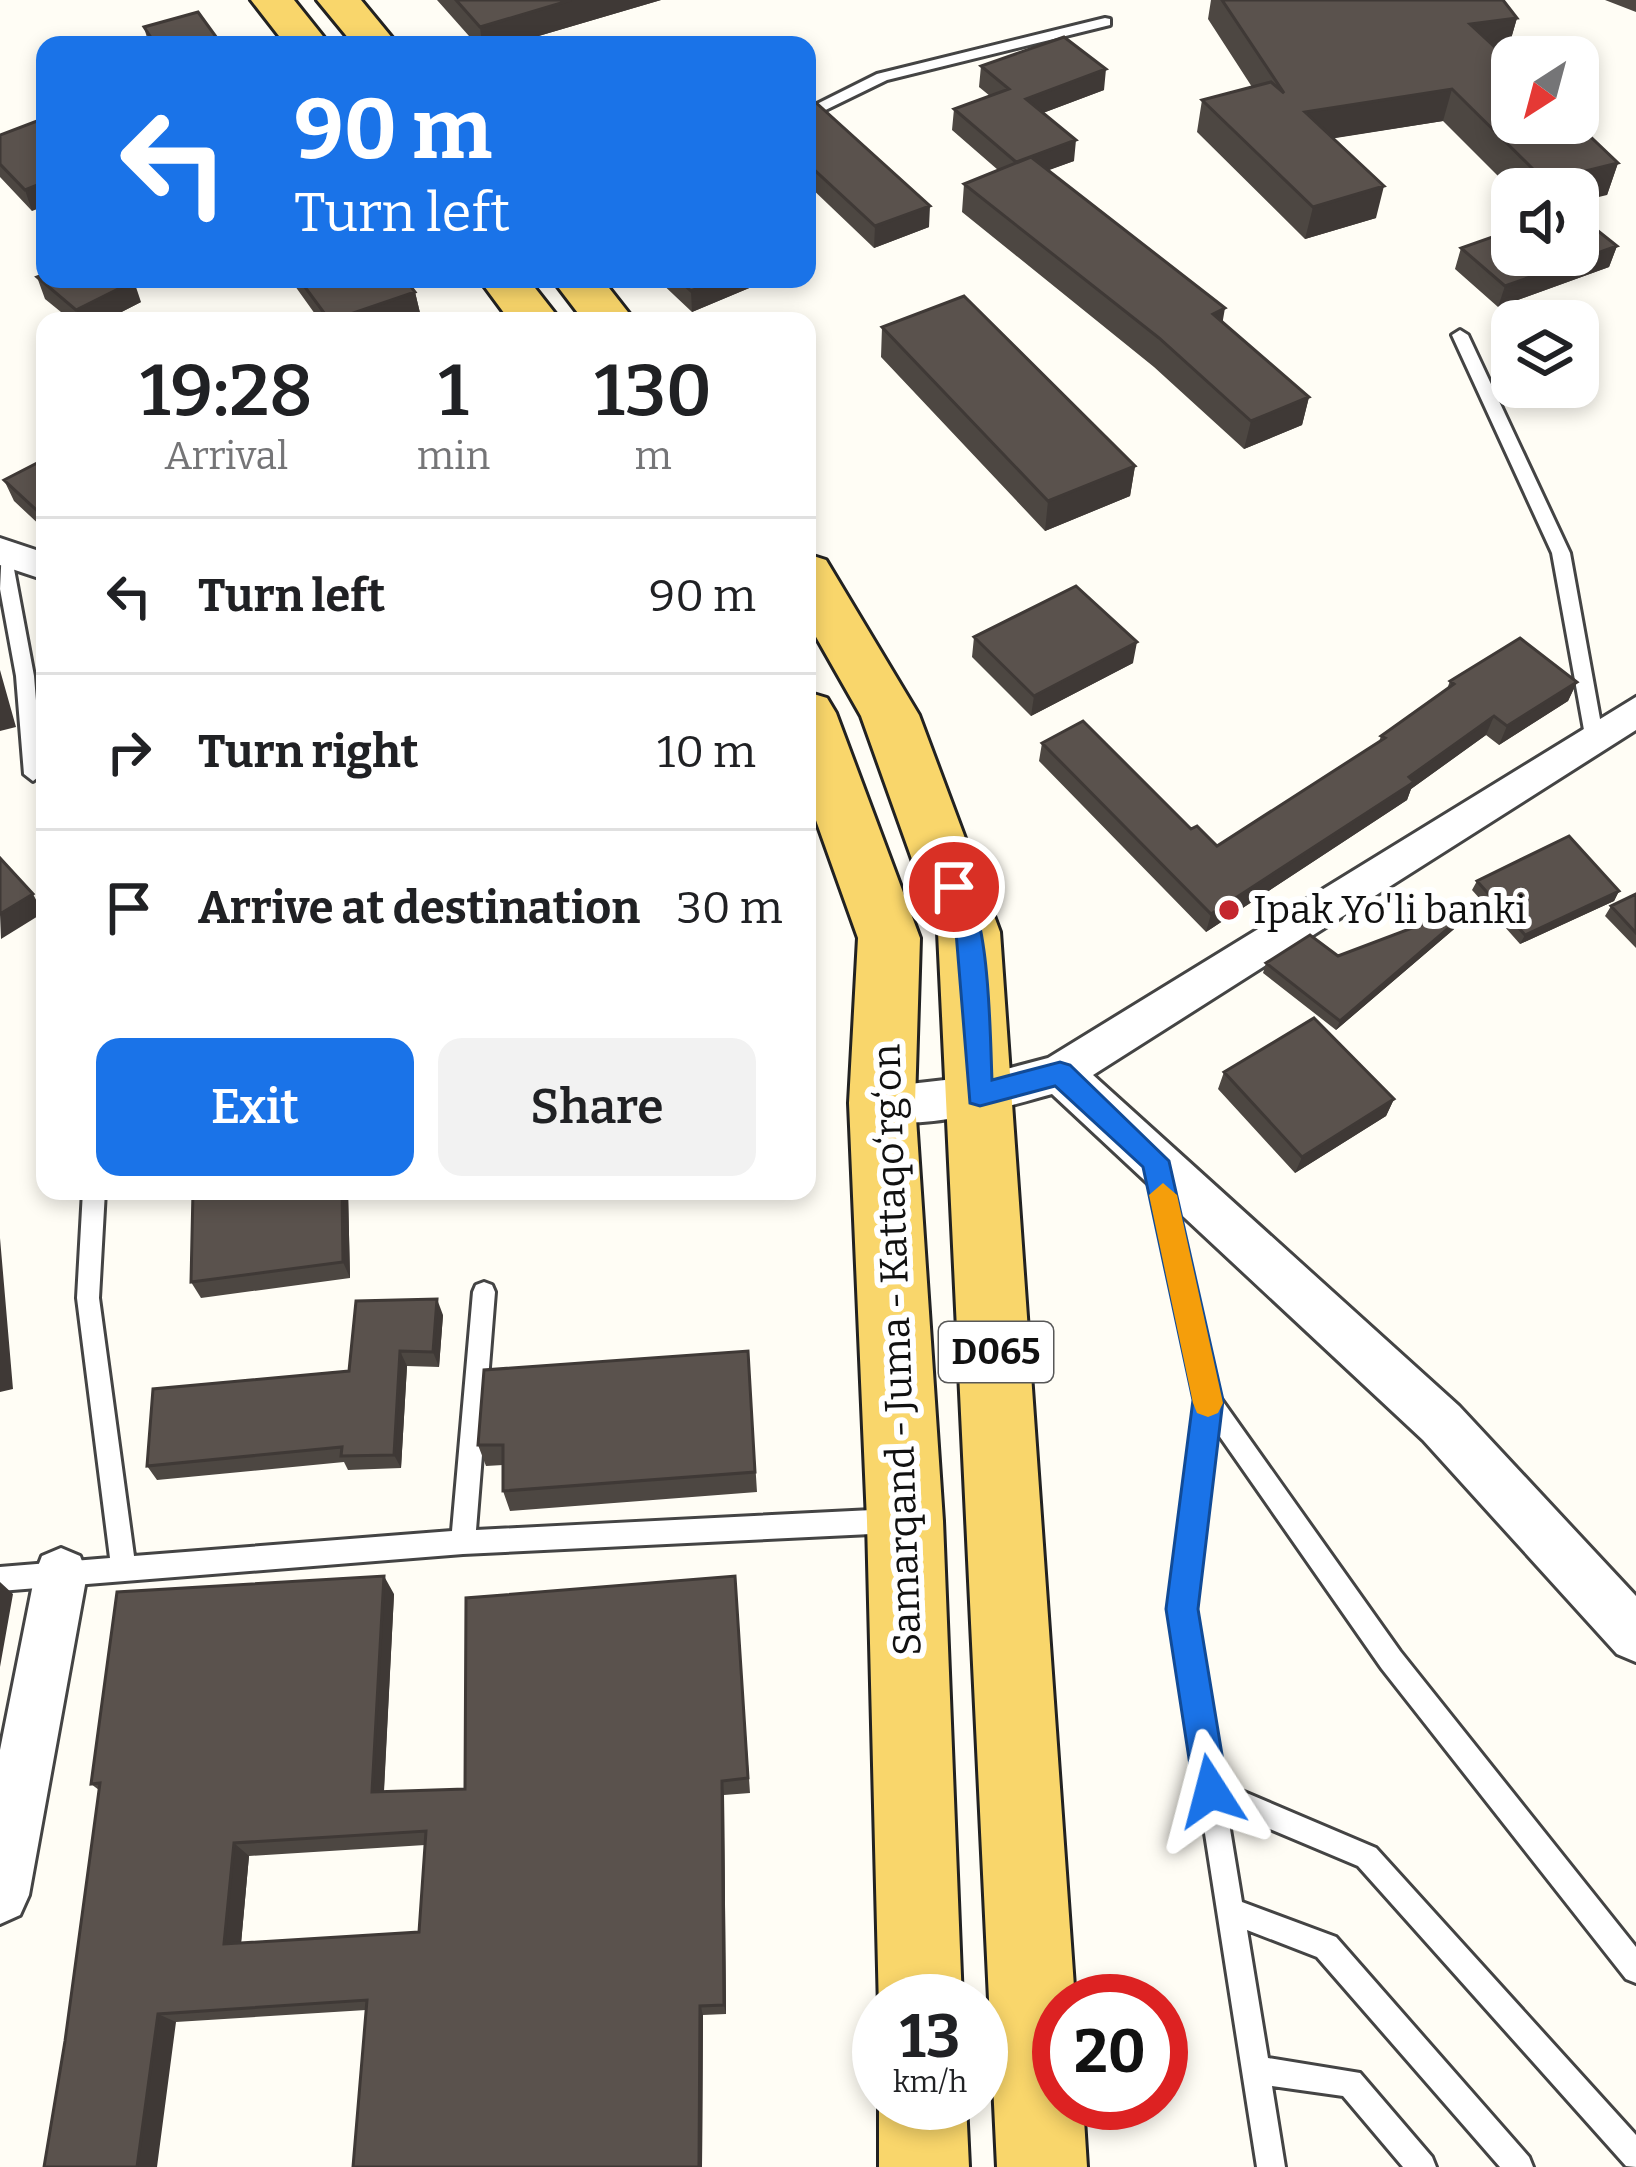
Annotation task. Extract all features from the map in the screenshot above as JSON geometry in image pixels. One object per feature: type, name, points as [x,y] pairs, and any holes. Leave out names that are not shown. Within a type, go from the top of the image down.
[{"type":"main road","points":[[272,0],[302,36]]},
{"type":"main road","points":[[338,0],[368,36]]},
{"type":"main road","points":[[510,288],[529,312]]},
{"type":"main road","points":[[583,288],[603,312]]},
{"type":"main road","name":"D065","points":[[816,588],[890,715],[969,932],[1042,2167]]},
{"type":"main road","name":"Samarqand - Juma - Kattaqo‘rg‘on","points":[[816,751],[889,938],[882,1103],[905,1521],[918,1974]]},
{"type":"main road","points":[[923,2130],[924,2167]]},
{"type":"street","points":[[1,552],[36,564]]},
{"type":"street","points":[[882,1103],[980,1094],[1060,1073],[1636,711]]},
{"type":"street","points":[[1060,1073],[1441,1423],[1636,1635]]},
{"type":"street","points":[[0,1895],[61,1574]]},
{"type":"lane","points":[[816,110],[882,77],[1105,22]]},
{"type":"lane","points":[[1460,335],[1561,554],[1595,741]]},
{"type":"lane","points":[[1,552],[25,676],[33,774]]},
{"type":"lane","points":[[1155,1161],[1208,1400],[1182,1609],[1271,2167]]},
{"type":"lane","points":[[93,1200],[88,1298],[124,1570]]},
{"type":"lane","points":[[464,1543],[484,1292]]},
{"type":"lane","points":[[1208,1400],[1391,1660],[1636,1969]]},
{"type":"lane","points":[[0,1579],[464,1543],[905,1521]]},
{"type":"lane","points":[[1211,1791],[1366,1857],[1636,2156]]},
{"type":"lane","points":[[1231,1911],[1326,1947],[1520,2167]]},
{"type":"lane","points":[[1255,2069],[1350,2083],[1422,2167]]},
{"type":"building","points":[[456,0],[571,0],[480,27]]},
{"type":"building","points":[[1222,0],[1503,0],[1517,18],[1470,24],[1491,44],[1491,128],[1452,89],[1305,112],[1384,186],[1313,207],[1202,100],[1271,82],[1284,93]]},
{"type":"building","points":[[198,12],[215,36],[150,36],[144,27]]},
{"type":"building","points":[[1064,37],[1106,69],[1026,99],[1076,140],[1016,162],[954,109],[1009,89],[981,66]]},
{"type":"building","points":[[816,103],[930,206],[875,226],[816,171]]},
{"type":"building","points":[[36,121],[36,186],[25,190],[0,164],[0,135]]},
{"type":"building","points":[[1508,144],[1598,144],[1618,163],[1598,168],[1532,168]]},
{"type":"building","points":[[1031,157],[1225,308],[1213,314],[1309,397],[1251,421],[1159,338],[964,184]]},
{"type":"building","points":[[1599,232],[1617,246],[1599,252]]},
{"type":"building","points":[[1491,237],[1491,274],[1461,248]]},
{"type":"building","points":[[1493,276],[1533,276],[1505,286]]},
{"type":"building","points":[[50,288],[120,288],[76,310]]},
{"type":"building","points":[[306,288],[412,288],[415,292],[356,312],[323,312]]},
{"type":"building","points":[[964,296],[1135,466],[1048,501],[882,327]]},
{"type":"building","points":[[36,464],[36,510],[4,480]]},
{"type":"building","points":[[1076,586],[1137,642],[1034,696],[974,637]]},
{"type":"building","points":[[1520,638],[1577,682],[1507,726],[1494,716],[1409,777],[1414,782],[1211,914],[1042,743],[1083,721],[1191,829],[1197,826],[1217,846],[1385,738],[1381,736],[1454,684],[1450,681]]},
{"type":"building","points":[[1569,836],[1619,891],[1525,935],[1477,881]]},
{"type":"building","points":[[0,858],[33,894],[0,914]]},
{"type":"building","points":[[1636,894],[1636,933],[1611,906]]},
{"type":"building","points":[[1462,909],[1465,914],[1340,1021],[1266,963],[1310,935],[1338,956]]},
{"type":"building","points":[[1314,1018],[1394,1099],[1302,1157],[1224,1072]]},
{"type":"building","points":[[193,1200],[342,1200],[343,1262],[191,1282]]},
{"type":"building","points":[[437,1299],[433,1352],[400,1351],[394,1455],[341,1456],[342,1447],[147,1466],[153,1389],[349,1371],[356,1301]]},
{"type":"building","points":[[748,1351],[755,1472],[503,1491],[503,1445],[478,1445],[484,1370]]},
{"type":"building","points":[[384,1576],[372,1792],[465,1789],[466,1598],[735,1576],[748,1778],[722,1781],[724,2005],[700,2006],[699,2167],[353,2167],[367,2000],[158,2014],[137,2167],[44,2167],[100,1783],[91,1784],[117,1592]],"holes":[[[426,1831],[419,1932],[224,1944],[234,1843]]]},
{"type":"slow traffic","points":[[1163,1195],[1208,1403]]},
{"type":"place","name":"Ipak Yo'li banki","points":[[1229,910]]},
{"type":"route","points":[[954,887],[969,932],[980,1094],[1060,1073],[1155,1161],[1208,1400],[1182,1609],[1211,1791]]}]
